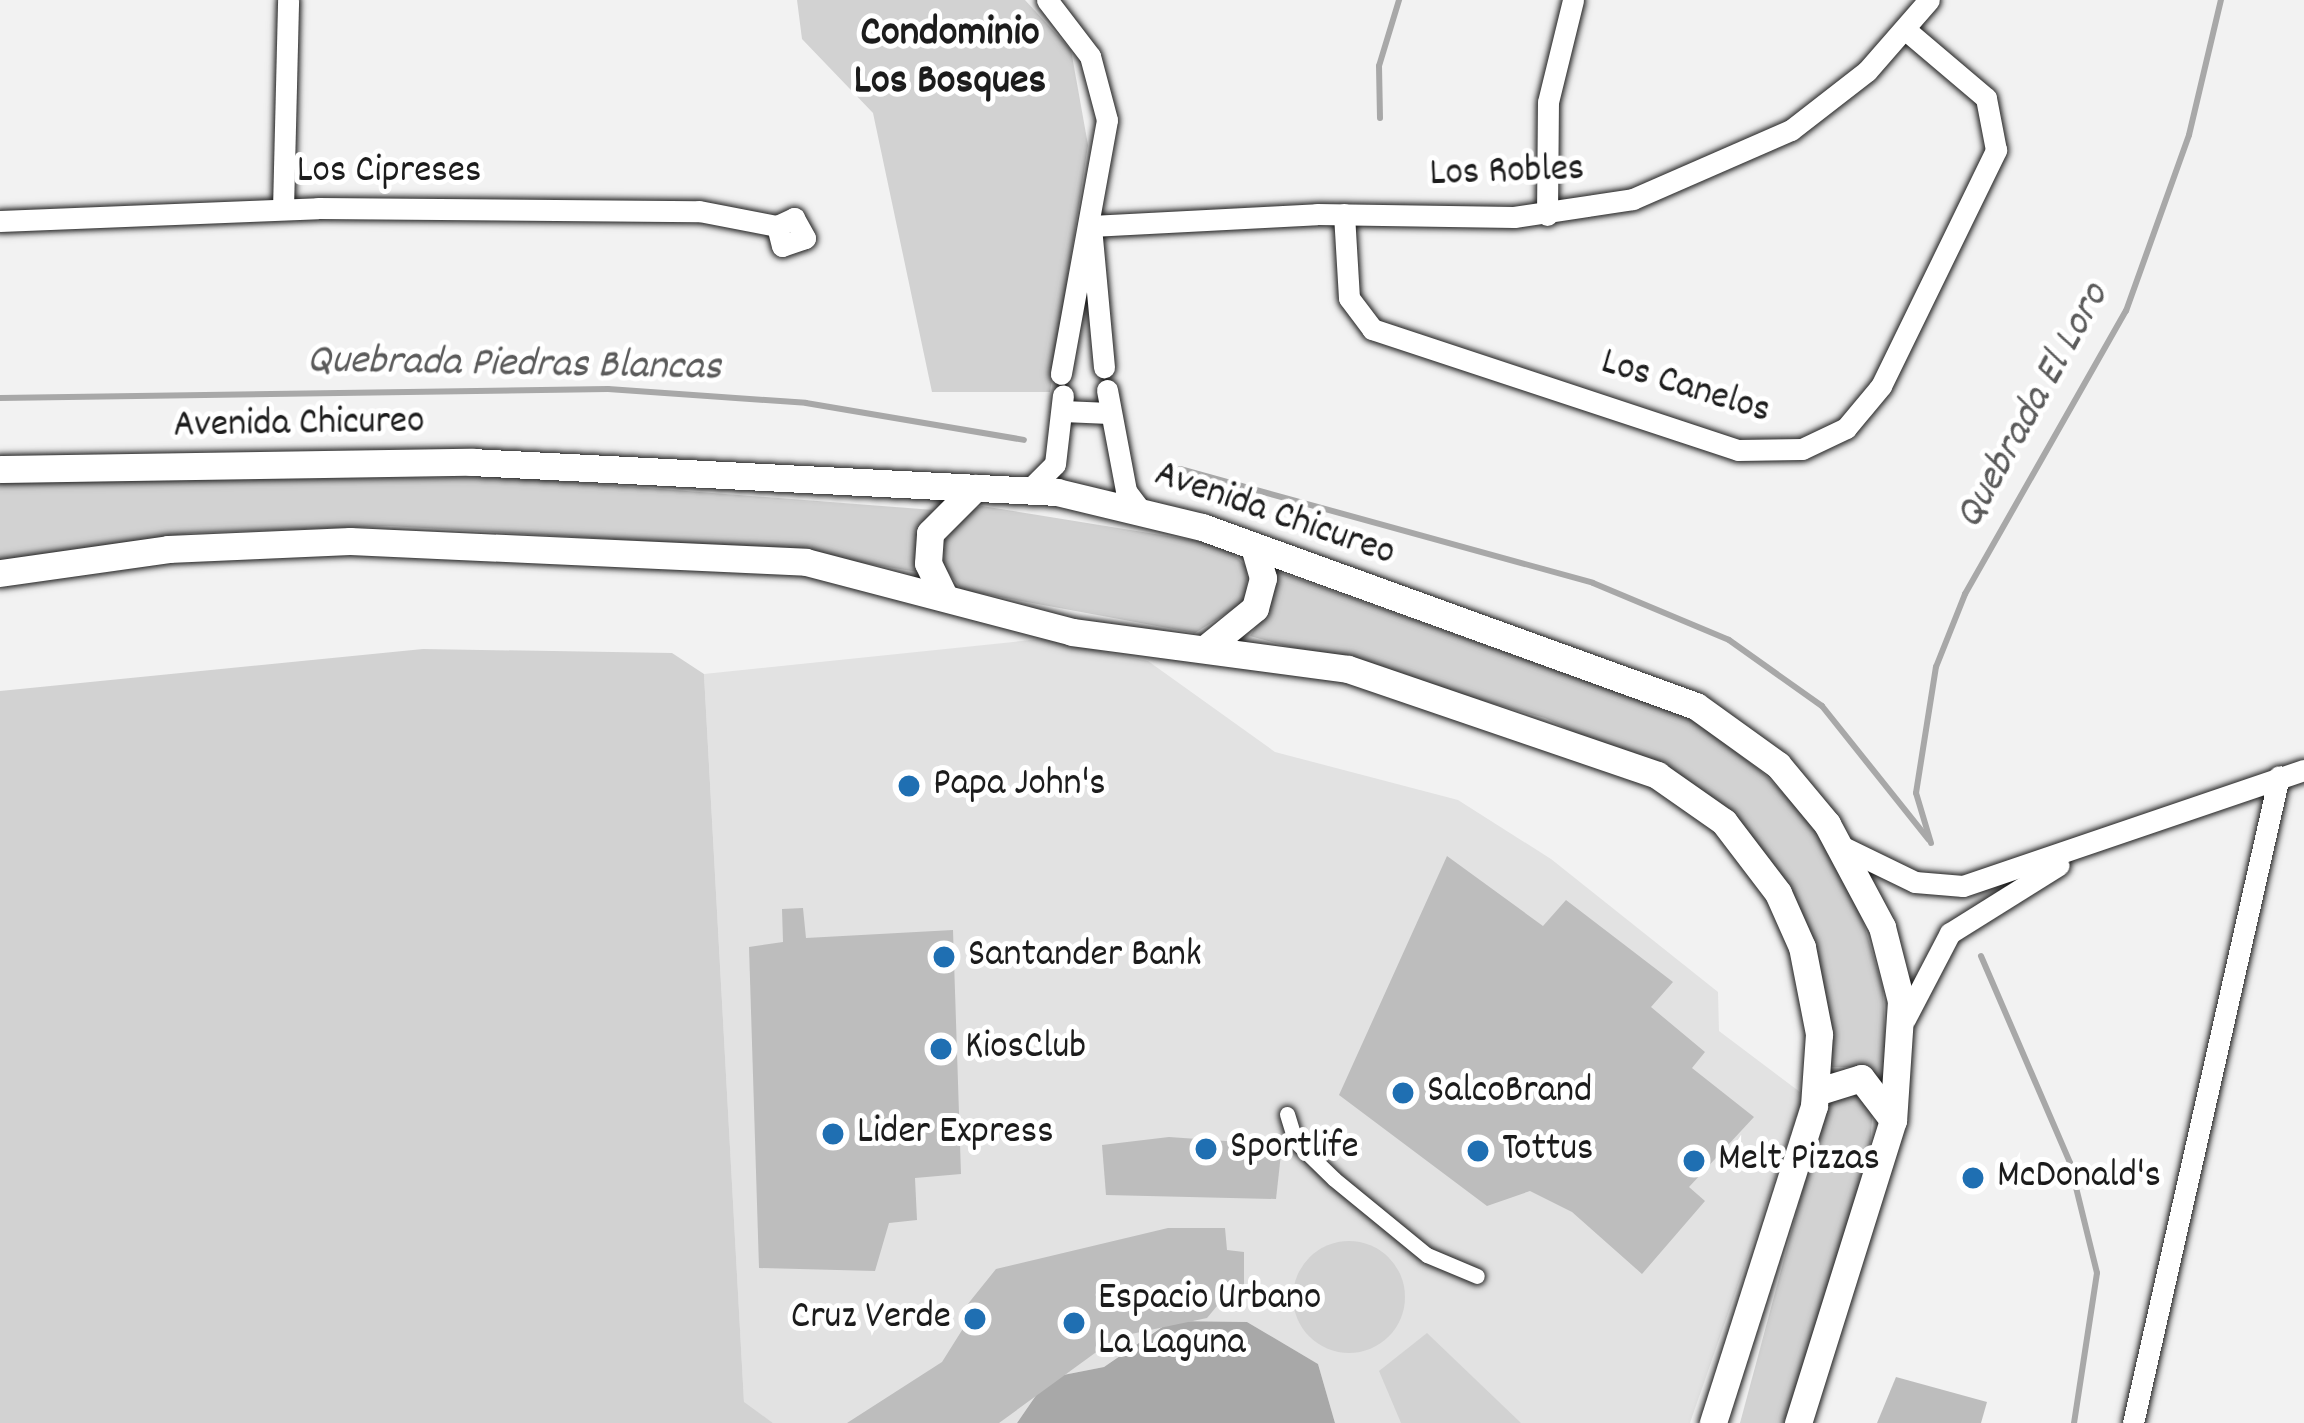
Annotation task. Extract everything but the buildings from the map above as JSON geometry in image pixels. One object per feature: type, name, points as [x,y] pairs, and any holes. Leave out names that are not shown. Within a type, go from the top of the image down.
[{"type":"main road","name":"Avenida Chicureo","points":[[0,469],[471,462],[1030,490],[1139,508],[1696,706],[1778,765],[1843,848],[1886,939],[1903,1026],[1894,1120],[1798,1423]]},
{"type":"main road","points":[[943,594],[928,563],[930,533],[975,488]]},
{"type":"main road","points":[[0,573],[168,549],[489,542],[806,562],[943,594],[1072,632],[1206,648],[1398,683],[1594,747],[1685,790],[1744,844],[1791,919],[1816,1005],[1816,1092],[1713,1423]]},
{"type":"main road","points":[[1206,648],[1242,626],[1260,599],[1254,548]]},
{"type":"main road","points":[[1816,1092],[1861,1078],[1894,1120]]},
{"type":"street","points":[[283,209],[288,0]]},
{"type":"street","points":[[1030,490],[1055,464],[1105,104],[1082,42],[1047,0]]},
{"type":"street","points":[[1546,215],[1547,102],[1573,0]]},
{"type":"street","name":"Los Robles","points":[[1091,226],[1344,214],[1546,215],[1664,190],[1756,151],[1846,89],[1907,31],[1928,0]]},
{"type":"street","name":"Los Canelos","points":[[1344,214],[1349,298],[1372,329],[1738,450],[1811,446],[1856,419],[1899,358],[1996,150],[1986,98],[1907,31]]},
{"type":"street","name":"Los Cipreses","points":[[0,221],[283,209],[699,212],[777,226]]},
{"type":"street","points":[[1091,226],[1107,390],[1139,508]]},
{"type":"street","points":[[1062,393],[1107,390]]},
{"type":"street","points":[[1843,848],[1915,882],[1952,887],[2304,770]]},
{"type":"street","points":[[2133,1423],[2279,776]]},
{"type":"street","points":[[1903,1026],[1931,959],[1958,926],[2103,839]]},
{"type":"street","points":[[1287,1114],[1295,1141],[1334,1179],[1427,1255],[1477,1276]]},
{"type":"shaded area","points":[[797,0],[1025,0],[1071,50],[1088,145],[1050,392],[932,392],[873,113],[802,39]]},
{"type":"shaded area","points":[[505,477],[934,510],[924,573],[779,549],[390,526],[191,533],[0,561],[0,482]]},
{"type":"shaded area","points":[[982,506],[1223,545],[1247,567],[1246,601],[1195,633],[962,590],[944,567],[943,543],[966,511]]},
{"type":"shaded area","points":[[1273,570],[1693,719],[1762,772],[1813,823],[1856,898],[1883,989],[1887,1086],[1860,1067],[1831,1067],[1808,930],[1780,875],[1718,801],[1545,718],[1250,636],[1270,606]]},
{"type":"shaded area","name":"Espacio Urbano La Laguna","points":[[1041,639],[1148,661],[1275,752],[1458,800],[1551,859],[1718,992],[1719,1031],[1804,1095],[1690,1423],[1335,1423],[1318,1364],[1247,1322],[1170,1321],[1104,1367],[1048,1378],[1017,1423],[773,1423],[744,1403],[704,674]]},
{"type":"shaded area","points":[[423,649],[672,653],[704,674],[744,1402],[773,1423],[0,1423],[0,691]]},
{"type":"shaded area","points":[[1851,1089],[1873,1107],[1869,1160],[1784,1423],[1740,1423],[1825,1107]]},
{"type":"shaded area","points":[[1349,1241],[1371,1245],[1389,1257],[1401,1275],[1405,1297],[1401,1319],[1389,1337],[1371,1349],[1349,1353],[1327,1349],[1309,1337],[1297,1319],[1293,1297],[1297,1275],[1309,1257],[1327,1245]]},
{"type":"shaded area","points":[[1171,1321],[1247,1322],[1318,1364],[1335,1423],[1017,1423],[1048,1378],[1104,1367]]},
{"type":"shaded area","points":[[1427,1333],[1521,1423],[1401,1423],[1379,1371]]},
{"type":"waterway","points":[[1380,118],[1379,66],[1399,0]]},
{"type":"waterway","name":"Quebrada El Loro","points":[[1931,843],[1916,793],[1936,667],[1965,594],[2126,311],[2189,135],[2221,0]]},
{"type":"waterway","name":"Quebrada Piedras Blancas","points":[[0,398],[608,389],[806,403],[1024,440]]},
{"type":"waterway","name":"Quebrada Piedras Blancas","points":[[1180,469],[1593,583],[1729,640],[1822,706],[1929,840]]},
{"type":"waterway","name":"Quebrada El Loro","points":[[1981,956],[2070,1163],[2097,1273],[2074,1423]]},
{"type":"place","name":"Papa John's","points":[[909,786]]},
{"type":"place","name":"Santander Bank","points":[[944,957]]},
{"type":"place","name":"KiosClub","points":[[941,1049]]},
{"type":"place","name":"SalcoBrand","points":[[1403,1093]]},
{"type":"place","name":"Lider Express","points":[[833,1134]]},
{"type":"place","name":"Sportlife","points":[[1206,1149]]},
{"type":"place","name":"Tottus","points":[[1478,1151]]},
{"type":"place","name":"Melt Pizzas","points":[[1694,1161]]},
{"type":"place","name":"McDonald's","points":[[1973,1178]]},
{"type":"place","name":"Cruz Verde","points":[[975,1319]]},
{"type":"place","name":"Espacio Urbano La Laguna","points":[[1074,1323]]},
{"type":"district","name":"Condominio Los Bosques","points":[[950,59]]}]
